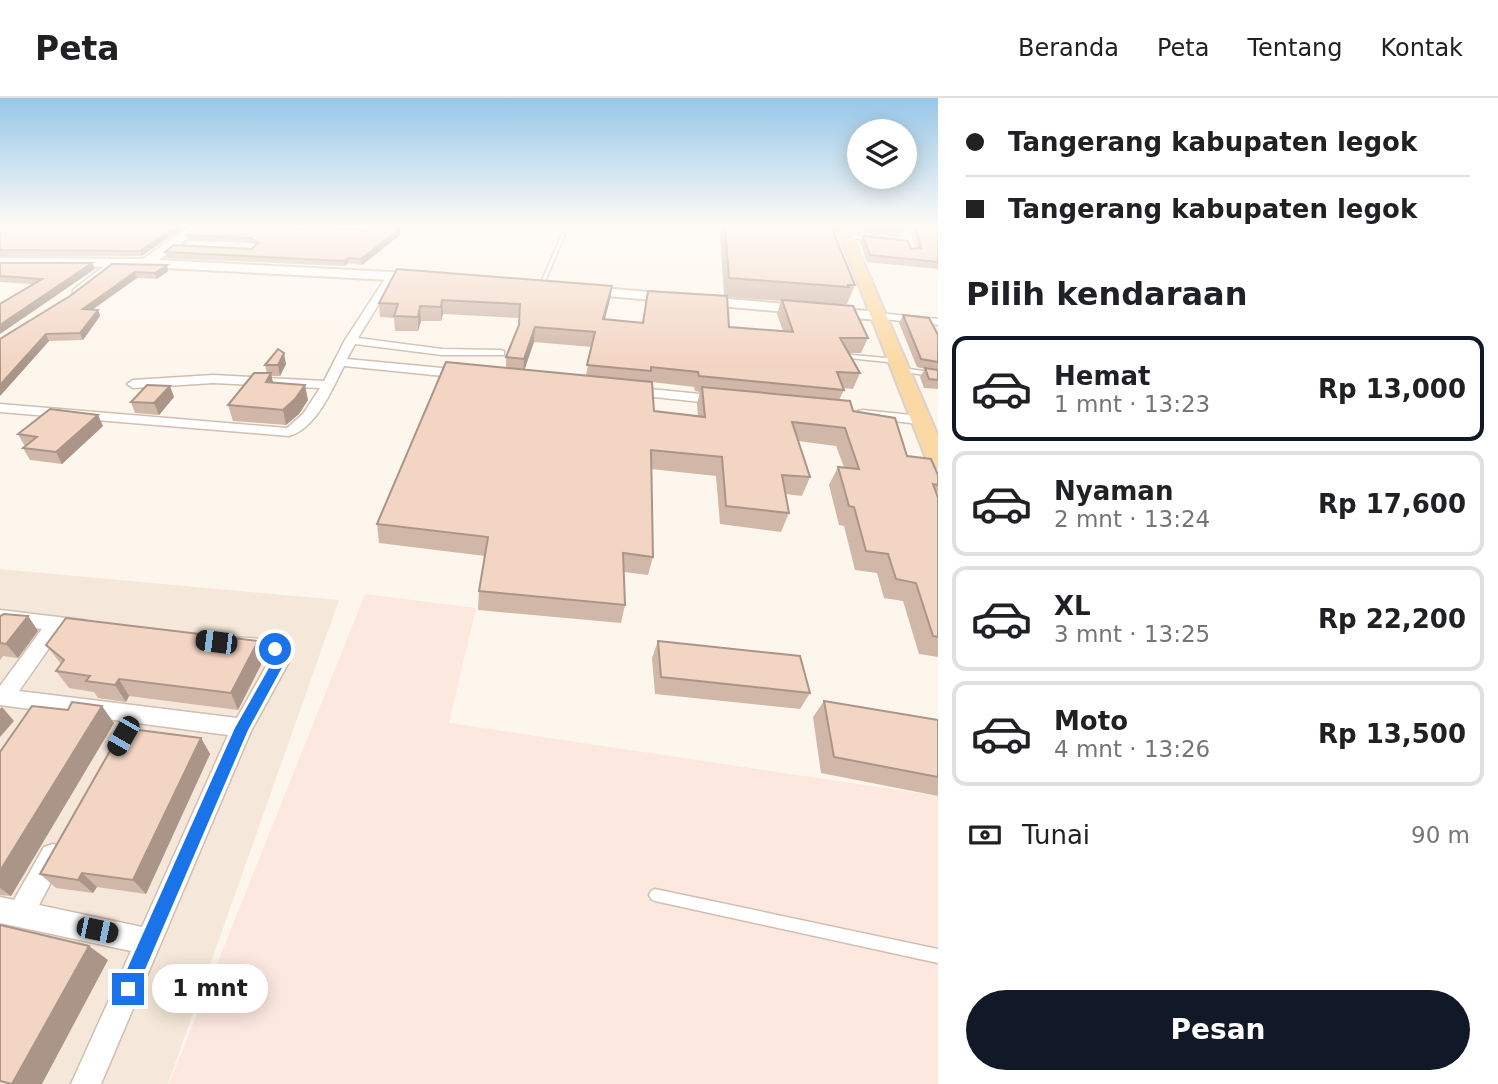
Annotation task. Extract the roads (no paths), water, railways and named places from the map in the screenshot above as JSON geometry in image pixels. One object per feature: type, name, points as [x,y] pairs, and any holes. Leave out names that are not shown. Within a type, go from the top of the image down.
[{"type":"main road","points":[[860,272],[938,461]]},
{"type":"street","points":[[68,298],[102,272]]},
{"type":"street","points":[[316,272],[442,279]]},
{"type":"street","points":[[0,408],[289,432],[300,426],[328,385],[351,340],[391,276]]},
{"type":"street","points":[[548,287],[938,322]]},
{"type":"street","points":[[351,340],[442,352],[500,353]]},
{"type":"street","points":[[341,362],[479,376]]},
{"type":"street","points":[[133,384],[212,379],[328,385]]},
{"type":"street","points":[[617,389],[727,400]]},
{"type":"street","points":[[851,413],[920,420]]},
{"type":"street","points":[[0,617],[110,630]]},
{"type":"street","points":[[57,624],[2,697],[242,728]]},
{"type":"street","points":[[86,1084],[242,728],[279,662],[279,653],[275,649],[216,642]]},
{"type":"street","points":[[28,722],[42,702]]},
{"type":"street","points":[[122,738],[136,714]]},
{"type":"street","points":[[68,832],[10,912],[148,941]]},
{"type":"lane","points":[[548,287],[553,272]]},
{"type":"lane","points":[[841,356],[938,374]]},
{"type":"lane","points":[[655,895],[938,956]]}]
